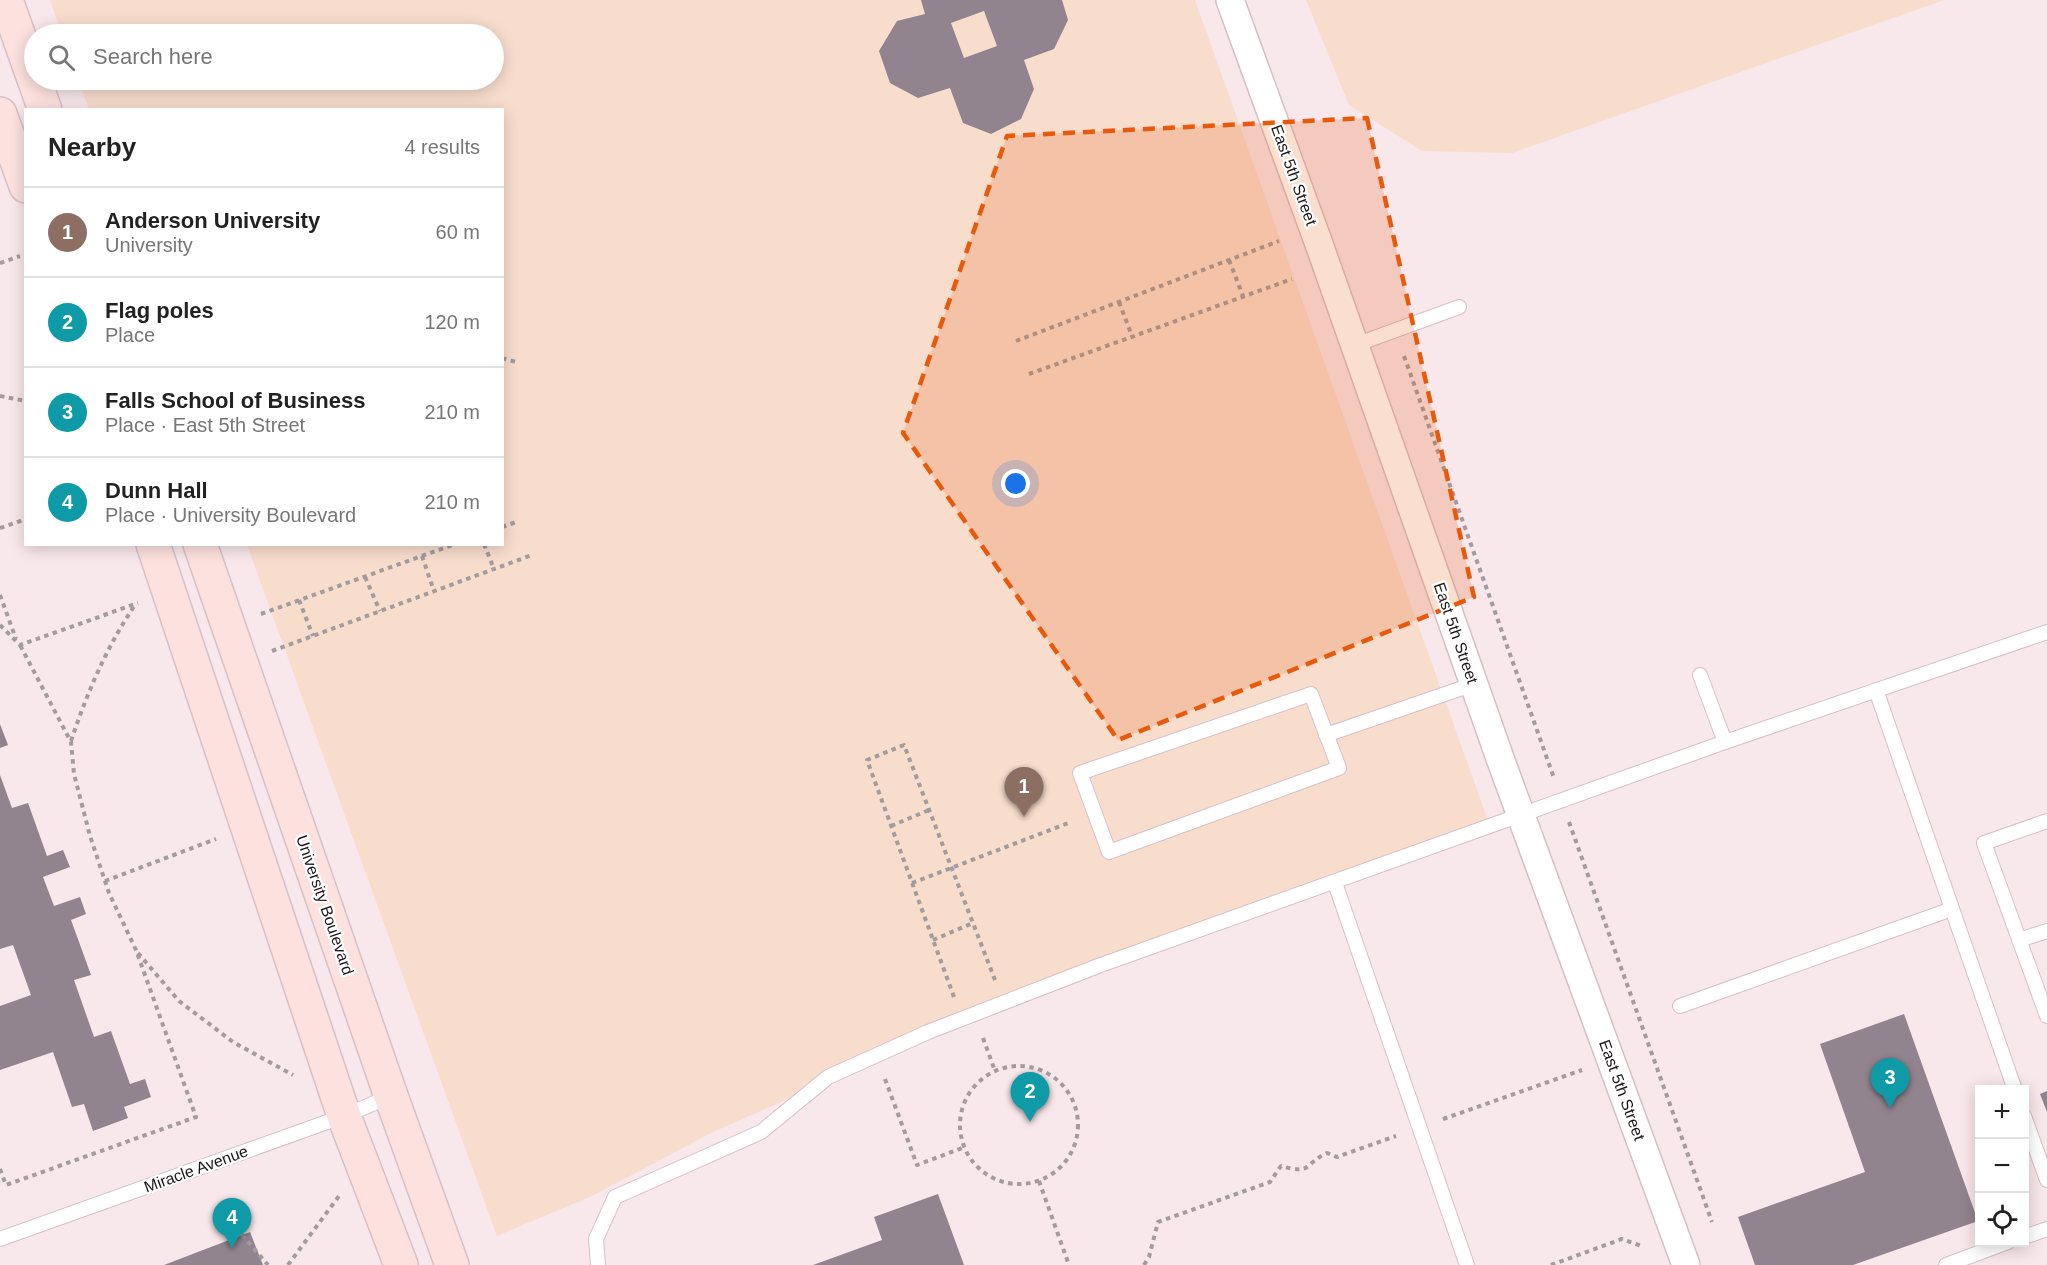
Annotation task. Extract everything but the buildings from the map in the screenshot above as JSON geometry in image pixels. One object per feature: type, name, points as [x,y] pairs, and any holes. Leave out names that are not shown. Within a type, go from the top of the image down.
[{"type":"main road","points":[[6,0],[24,51]]},
{"type":"main road","points":[[38,90],[44,108]]},
{"type":"main road","points":[[0,114],[24,180]]},
{"type":"main road","points":[[154,546],[344,1116],[401,1265]]},
{"type":"main road","name":"University Boulevard","points":[[201,546],[391,1096],[452,1265]]},
{"type":"street","name":"East 5th Street","points":[[1230,0],[1521,815],[1686,1265]]},
{"type":"lane","points":[[1355,345],[1459,306]]},
{"type":"lane","points":[[598,1265],[596,1239],[615,1197],[761,1132],[828,1077],[968,1017],[1098,966],[1725,742],[2047,632]]},
{"type":"lane","points":[[1700,675],[1725,742]]},
{"type":"lane","points":[[1326,735],[1474,684]]},
{"type":"lane","points":[[1876,690],[2014,1085]]},
{"type":"lane","points":[[1311,694],[1326,735],[1339,768],[1109,852],[1080,773],[1311,694]]},
{"type":"lane","points":[[2047,821],[1984,843],[2047,1016]]},
{"type":"lane","points":[[1335,883],[1467,1265]]},
{"type":"lane","points":[[1680,1006],[1952,909]]},
{"type":"lane","points":[[2019,940],[2047,931]]},
{"type":"lane","name":"Miracle Avenue","points":[[0,1239],[344,1116],[391,1096]]},
{"type":"lane","points":[[2029,1128],[2047,1180]]},
{"type":"lane","points":[[2029,1236],[2047,1229]]},
{"type":"lane","points":[[1946,1265],[1995,1247]]},
{"type":"path","points":[[1016,341],[1279,241]]},
{"type":"path","points":[[0,263],[20,256]]},
{"type":"path","points":[[1229,260],[1243,296]]},
{"type":"path","points":[[1029,374],[1292,279]]},
{"type":"path","points":[[1119,302],[1132,336]]},
{"type":"path","points":[[504,358],[516,362]]},
{"type":"path","points":[[0,396],[24,401]]},
{"type":"path","points":[[0,528],[24,520]]},
{"type":"path","points":[[504,526],[519,521]]},
{"type":"path","points":[[259,615],[450,546]]},
{"type":"path","points":[[485,546],[494,569]]},
{"type":"path","points":[[262,654],[532,555]]},
{"type":"path","points":[[422,556],[434,591]]},
{"type":"path","points":[[365,577],[380,611]]},
{"type":"path","points":[[0,595],[19,644],[71,742],[74,774],[90,836],[109,893],[136,950],[196,1117],[6,1185],[0,1169]]},
{"type":"path","points":[[299,600],[313,636]]},
{"type":"path","points":[[19,644],[143,601]]},
{"type":"path","points":[[71,742],[100,667],[136,603]]},
{"type":"path","points":[[0,625],[19,644]]},
{"type":"path","points":[[995,1071],[933,940],[867,760],[904,745],[1003,1004]]},
{"type":"path","points":[[891,826],[929,810]]},
{"type":"path","points":[[912,883],[1071,822]]},
{"type":"path","points":[[105,881],[247,827]]},
{"type":"path","points":[[933,940],[973,923]]},
{"type":"path","points":[[136,950],[178,1000],[232,1042],[299,1078]]},
{"type":"path","points":[[1015,1066],[1035,1068],[1053,1076],[1068,1090],[1076,1109],[1079,1127],[1075,1146],[1066,1162],[1053,1174],[1039,1181],[1018,1185],[1000,1181],[982,1172],[969,1157],[965,1147],[960,1118],[966,1098],[978,1082],[995,1071],[1015,1066]]},
{"type":"path","points":[[1144,1265],[1149,1257],[1158,1222],[1270,1182],[1281,1166],[1299,1171],[1309,1167],[1318,1157],[1327,1153],[1337,1157],[1582,1070]]},
{"type":"path","points":[[883,1075],[917,1165],[965,1147]]},
{"type":"path","points":[[1039,1181],[1069,1265]]},
{"type":"path","points":[[288,1265],[345,1189]]},
{"type":"path","points":[[236,1228],[268,1265]]},
{"type":"path","points":[[1551,1265],[1622,1239],[1644,1248]]},
{"type":"highlighted area","points":[[1367,118],[1474,597],[1118,740],[903,433],[1007,136]]},
{"type":"shaded area","points":[[0,0],[2047,0],[2047,1265],[0,1265]]},
{"type":"shaded area","points":[[50,0],[1195,0],[1490,826],[1003,1004],[713,1132],[592,1196],[497,1236],[247,546],[504,546],[504,108],[89,108],[82,90],[504,90],[504,24],[58,24]]},
{"type":"shaded area","points":[[1306,0],[1944,0],[1512,153],[1422,151],[1349,105]]},
{"type":"place","name":"Anderson University","points":[[1024,817]]},
{"type":"place","name":"Falls School of Business","points":[[1890,1108]]},
{"type":"place","name":"Flag poles","points":[[1030,1122]]},
{"type":"place","name":"Dunn Hall","points":[[232,1248]]}]
